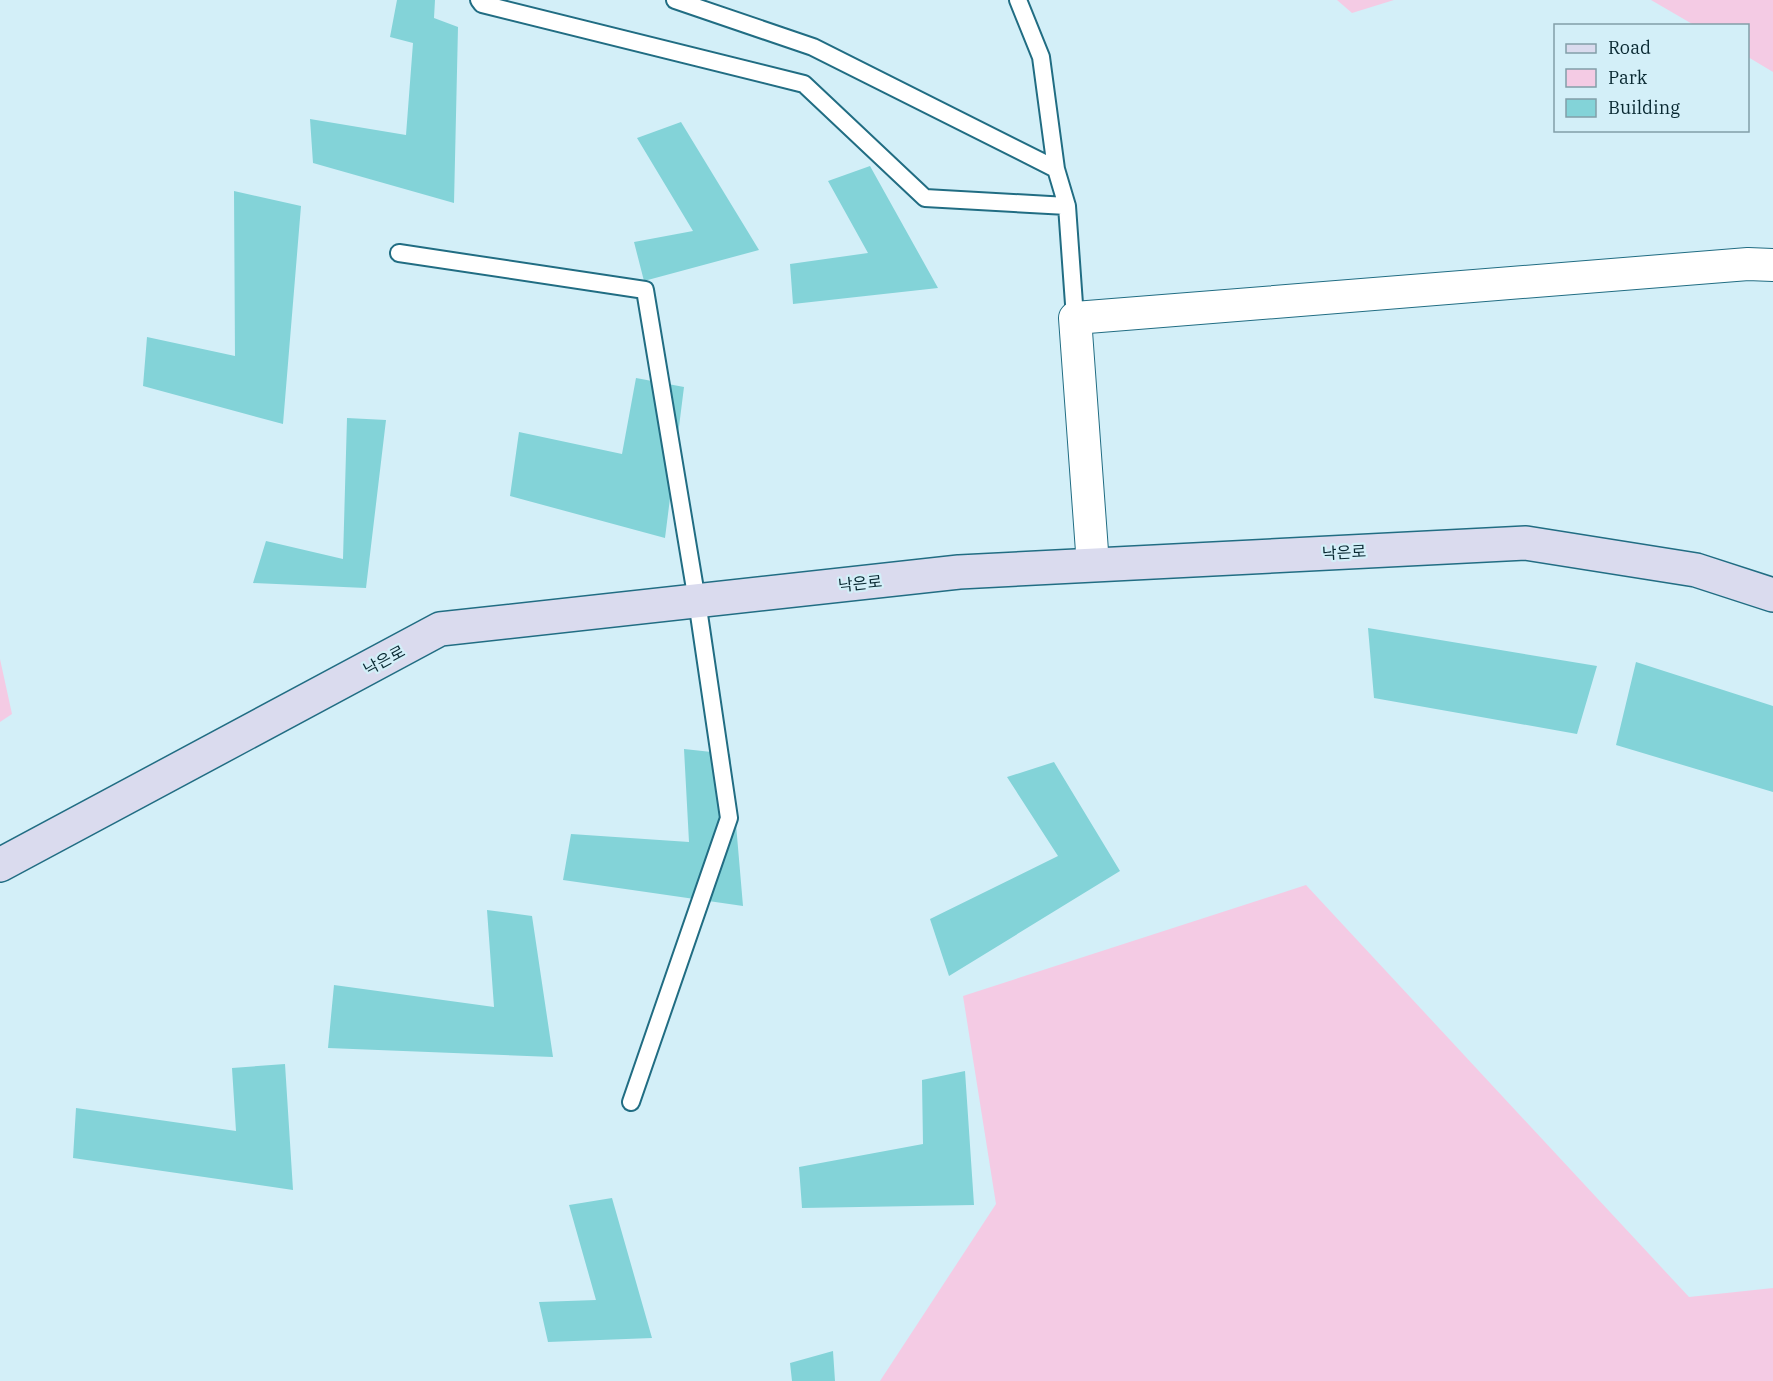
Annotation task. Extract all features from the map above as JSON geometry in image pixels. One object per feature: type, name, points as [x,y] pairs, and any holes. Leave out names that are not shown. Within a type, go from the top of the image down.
[{"type":"main road","name":"낙은로","points":[[0,865],[440,629],[959,572],[1526,543],[1696,570],[1773,595]]},
{"type":"street","points":[[1093,565],[1076,318],[1748,264],[1773,265]]},
{"type":"lane","points":[[479,0],[482,4],[804,84],[925,198],[1068,206]]},
{"type":"lane","points":[[675,0],[813,47],[1056,169]]},
{"type":"lane","points":[[1018,0],[1041,57],[1056,169],[1068,206],[1076,318]]},
{"type":"lane","points":[[399,252],[645,290],[697,601],[729,818],[631,1102]]},
{"type":"green space","points":[[1337,0],[1394,0],[1352,13]]},
{"type":"green space","points":[[1651,0],[1773,0],[1773,72],[1749,58],[1749,24],[1692,24]]},
{"type":"green space","points":[[0,659],[12,714],[0,722]]},
{"type":"green space","points":[[1306,885],[1689,1297],[1773,1288],[1773,1381],[880,1381],[996,1204],[963,996]]},
{"type":"building","points":[[397,0],[435,0],[434,18],[458,27],[454,203],[313,163],[310,119],[406,135],[413,43],[390,37]]},
{"type":"building","points":[[681,122],[759,250],[644,281],[634,242],[693,231],[637,138]]},
{"type":"building","points":[[870,166],[938,288],[793,304],[790,264],[868,253],[828,181]]},
{"type":"building","points":[[234,191],[301,206],[283,424],[143,386],[147,337],[235,356]]},
{"type":"building","points":[[636,378],[684,387],[665,538],[510,496],[519,432],[622,454]]},
{"type":"building","points":[[347,418],[386,420],[366,588],[253,583],[266,541],[343,559]]},
{"type":"building","points":[[1368,628],[1597,666],[1577,734],[1374,698]]},
{"type":"building","points":[[1636,662],[1773,706],[1773,792],[1616,745]]},
{"type":"building","points":[[684,749],[730,754],[743,906],[563,880],[571,834],[689,842]]},
{"type":"building","points":[[1054,762],[1120,871],[949,976],[930,919],[1058,856],[1007,777]]},
{"type":"building","points":[[487,910],[532,916],[553,1057],[328,1048],[334,985],[494,1007]]},
{"type":"building","points":[[285,1064],[293,1190],[73,1158],[76,1108],[236,1131],[232,1068]]},
{"type":"building","points":[[965,1071],[974,1205],[802,1208],[799,1167],[923,1144],[922,1080]]},
{"type":"building","points":[[612,1198],[652,1338],[548,1342],[539,1302],[596,1300],[569,1205]]},
{"type":"building","points":[[833,1351],[835,1381],[792,1381],[790,1363]]}]
